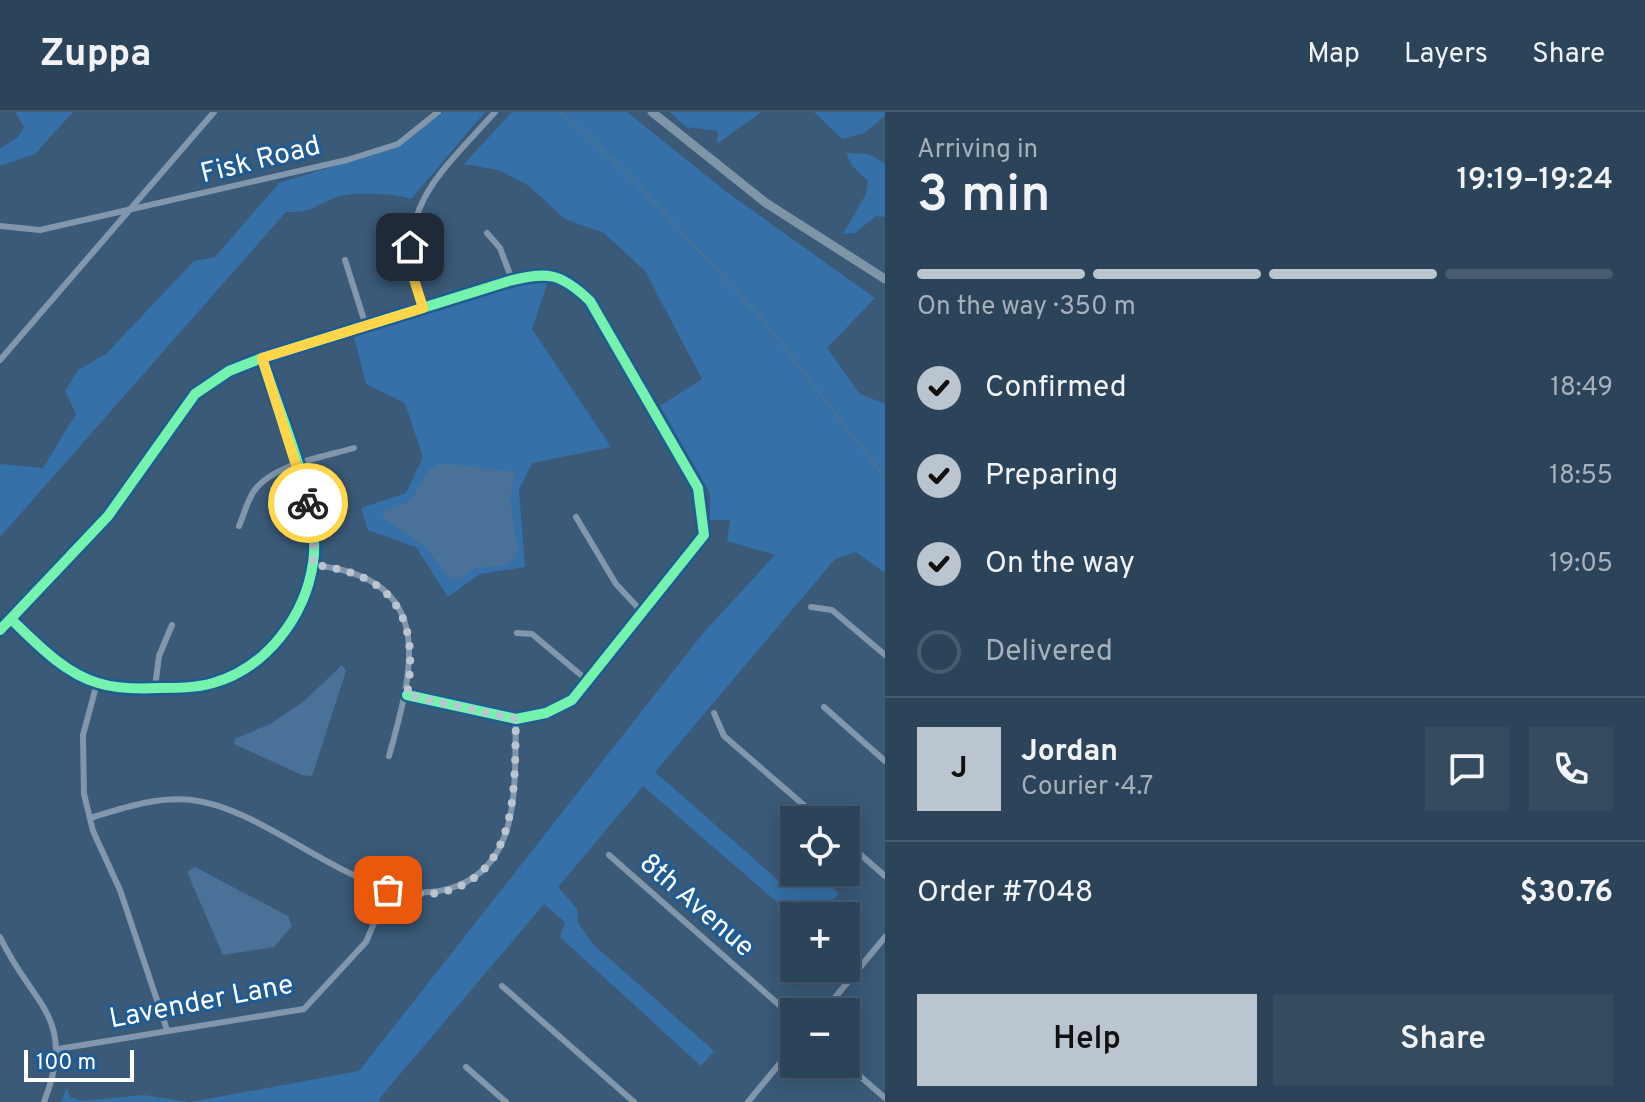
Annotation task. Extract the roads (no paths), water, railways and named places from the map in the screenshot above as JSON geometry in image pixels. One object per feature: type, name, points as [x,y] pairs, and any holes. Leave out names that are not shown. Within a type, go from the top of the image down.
[{"type":"main road","points":[[652,112],[766,203],[885,279]]},
{"type":"street","points":[[0,360],[214,112]]},
{"type":"street","name":"Fisk Road","points":[[0,226],[40,230],[347,160],[398,144],[438,112]]},
{"type":"street","points":[[423,308],[413,276],[410,247],[416,211],[442,171],[495,112]]},
{"type":"street","points":[[487,233],[500,248],[512,280]]},
{"type":"street","points":[[345,260],[366,326]]},
{"type":"street","points":[[0,630],[108,516],[195,394],[229,371],[512,280],[541,273],[571,283],[590,301],[698,488],[704,535],[572,700],[546,713],[516,719],[407,695]]},
{"type":"street","points":[[11,619],[60,663],[97,683],[155,688],[211,684],[255,662],[272,648],[292,621],[304,597],[313,565],[314,529],[262,358]]},
{"type":"street","points":[[239,526],[255,491],[265,480],[296,466],[354,448]]},
{"type":"street","points":[[576,517],[616,584],[643,613]]},
{"type":"street","points":[[313,565],[352,570],[378,585],[394,602],[412,655],[407,695],[389,756]]},
{"type":"street","points":[[811,607],[832,610],[885,655]]},
{"type":"street","points":[[155,688],[159,656],[172,625]]},
{"type":"street","points":[[517,633],[532,634],[588,681]]},
{"type":"street","points":[[97,683],[83,735],[82,775],[90,818],[120,890],[167,1030]]},
{"type":"street","points":[[824,707],[885,761]]},
{"type":"street","points":[[714,713],[724,736],[805,806]]},
{"type":"street","points":[[90,818],[142,803],[192,800],[239,813],[388,890],[436,894],[471,880],[500,851],[513,807],[516,719]]},
{"type":"street","points":[[860,854],[885,876]]},
{"type":"street","name":"8th Avenue","points":[[609,855],[780,1006]]},
{"type":"street","name":"Lavender Lane","points":[[58,1049],[304,1009],[366,942],[388,890]]},
{"type":"street","points":[[0,937],[47,1008],[58,1049],[44,1102]]},
{"type":"street","points":[[860,967],[885,937]]},
{"type":"street","points":[[835,998],[848,982]]},
{"type":"street","points":[[502,986],[634,1102]]},
{"type":"street","points":[[748,1102],[780,1063]]},
{"type":"street","points":[[466,1067],[506,1102]]},
{"type":"street","points":[[860,1076],[885,1098]]},
{"type":"waterway","points":[[561,112],[629,175],[764,321],[885,478]]}]
